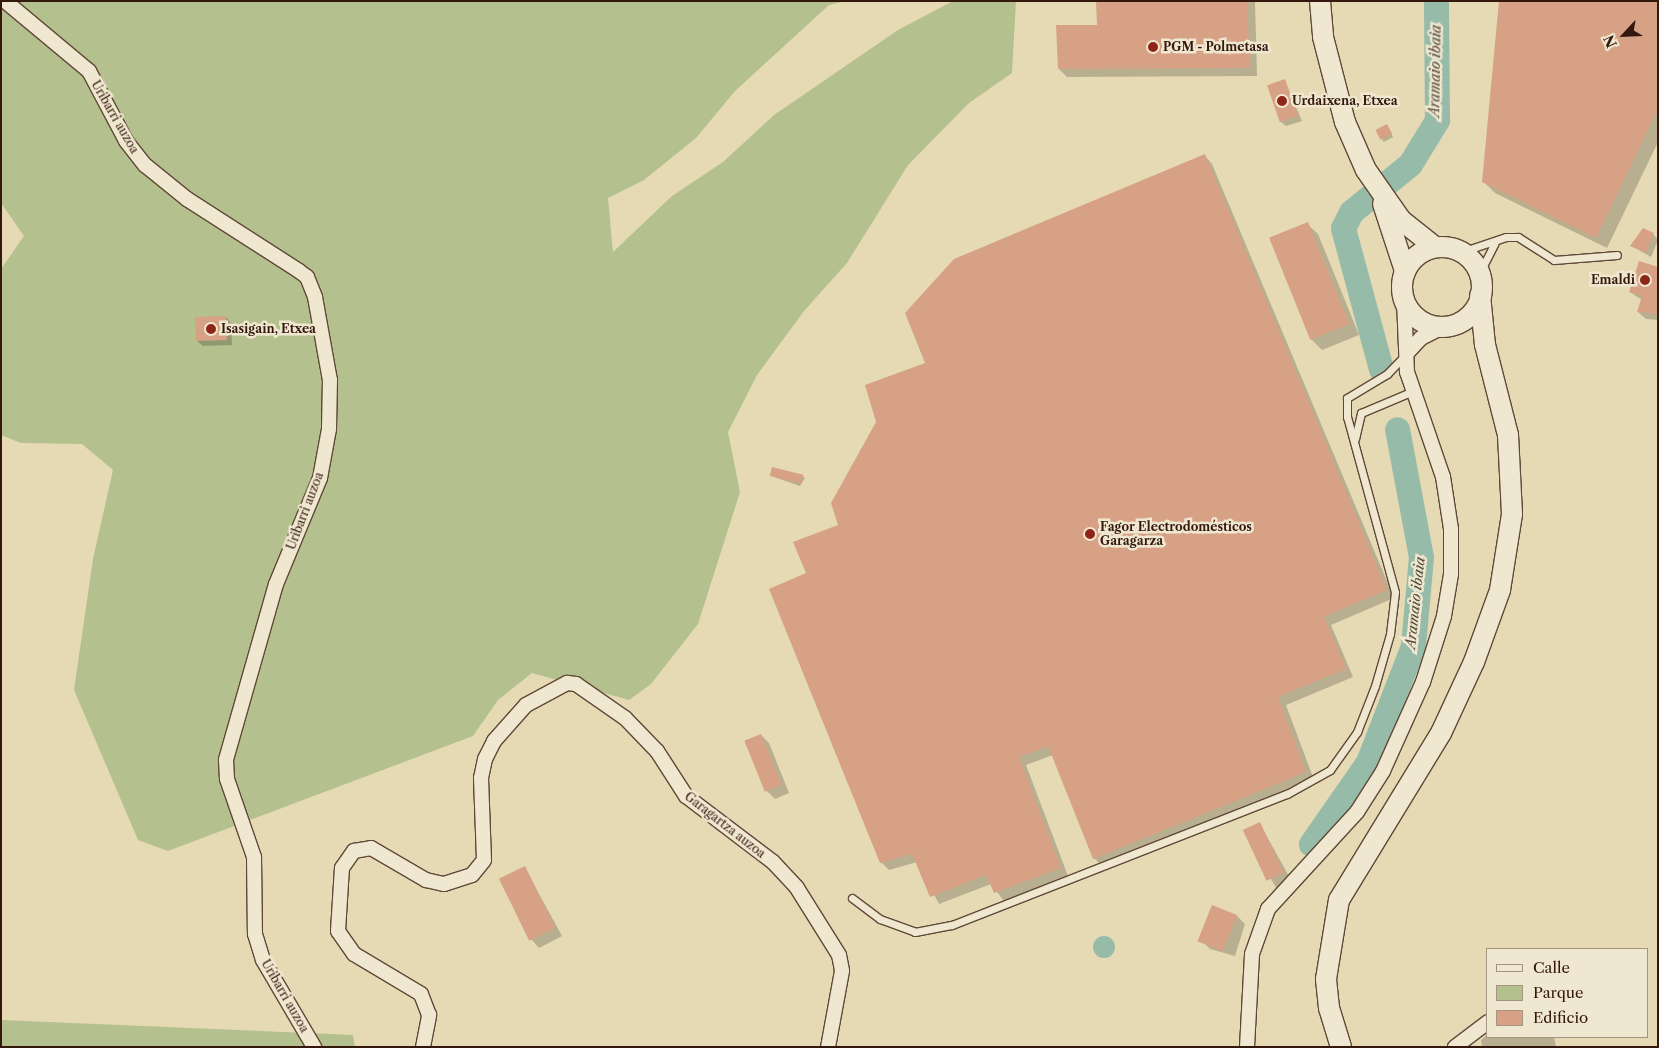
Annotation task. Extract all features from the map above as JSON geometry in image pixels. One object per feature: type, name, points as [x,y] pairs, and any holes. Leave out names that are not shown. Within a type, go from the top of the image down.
[{"type":"main road","points":[[1320,1],[1322,37],[1345,122],[1366,170],[1382,197],[1405,271],[1404,299],[1416,318],[1451,325],[1489,364]]},
{"type":"main road","points":[[1341,1047],[1329,1008],[1326,979],[1331,928],[1339,900],[1441,733],[1474,662],[1500,590],[1512,514],[1508,435],[1489,364],[1479,274],[1461,252],[1435,247],[1382,197]]},
{"type":"main road","points":[[1405,271],[1417,256],[1435,247]]},
{"type":"main road","points":[[1451,325],[1472,314],[1480,295]]},
{"type":"street","name":"Uribarri auzoa","points":[[5,1],[85,66],[126,141],[145,165],[187,199],[293,266],[307,277],[315,297],[330,380],[330,429],[320,478],[276,584],[226,760],[228,779],[254,857],[255,934],[272,976],[314,1047]]},
{"type":"street","points":[[1247,1047],[1252,954],[1268,909],[1357,812],[1383,771],[1423,682],[1444,616],[1451,574],[1451,529],[1443,477],[1413,391],[1407,353],[1404,299]]},
{"type":"street","points":[[1407,353],[1421,338],[1451,325]]},
{"type":"street","name":"Garagartza auzoa","points":[[423,1047],[429,1014],[422,994],[354,954],[338,931],[342,868],[354,851],[371,848],[435,882],[459,882],[472,875],[484,860],[481,778],[494,741],[526,705],[567,684],[576,684],[625,718],[658,751],[686,796],[787,875],[839,954],[842,980],[828,1047]]},
{"type":"street","points":[[1455,1047],[1486,1024]]},
{"type":"lane","points":[[1461,252],[1518,237],[1554,260],[1617,255]]},
{"type":"lane","points":[[1479,274],[1494,244]]},
{"type":"lane","points":[[852,898],[880,919],[915,932],[952,925],[1287,794],[1330,770],[1357,732],[1375,686],[1390,634],[1395,592],[1347,417],[1347,398],[1387,374],[1407,353]]},
{"type":"lane","points":[[1355,442],[1361,413],[1413,391]]},
{"type":"green space","points":[[1,1],[846,1],[829,5],[735,91],[696,138],[644,180],[608,198],[613,252],[672,196],[723,162],[774,115],[898,30],[953,1],[1016,1],[1012,73],[969,103],[908,165],[847,263],[804,311],[757,375],[728,432],[740,492],[698,624],[651,684],[629,700],[532,673],[498,700],[473,736],[168,851],[138,840],[74,690],[93,559],[113,470],[82,444],[21,443],[1,435],[1,269],[24,236],[1,203]]},
{"type":"green space","points":[[1,1020],[353,1035],[355,1047],[1,1047]]},
{"type":"shaded area","points":[[1104,936],[1112,939],[1115,947],[1112,955],[1104,958],[1096,955],[1093,947],[1096,939]]},
{"type":"building","name":"PGM - Polmetasa","points":[[1096,1],[1247,1],[1250,68],[1058,69],[1056,25],[1097,25]]},
{"type":"building","points":[[1499,1],[1658,1],[1658,109],[1596,238],[1482,182]]},
{"type":"building","name":"Urdaixena, Etxea","points":[[1285,79],[1298,116],[1280,122],[1267,85]]},
{"type":"building","points":[[1387,124],[1392,134],[1380,140],[1375,130]]},
{"type":"building","name":"Fagor Electrodomésticos Garagarza","points":[[1205,154],[1387,590],[1324,617],[1346,669],[1278,697],[1306,772],[1093,859],[1048,746],[1019,757],[1061,868],[994,893],[986,875],[930,897],[912,854],[880,863],[769,589],[806,573],[793,542],[838,525],[831,503],[876,422],[865,385],[925,363],[905,313],[954,259]]},
{"type":"building","points":[[1308,222],[1349,324],[1310,340],[1269,238]]},
{"type":"building","points":[[1643,228],[1654,233],[1646,253],[1630,246]]},
{"type":"building","name":"Emaldi","points":[[1639,261],[1658,267],[1658,314],[1637,312],[1642,296],[1629,292]]},
{"type":"building","name":"Isasigain, Etxea","points":[[226,316],[227,340],[196,341],[195,317]]},
{"type":"building","points":[[772,467],[803,475],[801,483],[770,476]]},
{"type":"building","points":[[761,734],[782,785],[765,792],[744,741]]},
{"type":"building","points":[[1260,822],[1284,873],[1266,881],[1243,830]]},
{"type":"building","points":[[525,866],[555,928],[529,941],[499,879]]},
{"type":"building","points":[[1212,905],[1237,915],[1222,951],[1197,941]]},
{"type":"waterway","name":"Aramaio ibaia","points":[[1381,369],[1343,228],[1351,212],[1410,164],[1437,120],[1436,1]]},
{"type":"waterway","name":"Aramaio ibaia","points":[[1311,844],[1368,762],[1413,646],[1421,557],[1397,429]]},
{"type":"place","name":"PGM - Polmetasa","points":[[1153,47]]},
{"type":"place","name":"Urdaixena, Etxea","points":[[1282,101]]},
{"type":"place","name":"Emaldi","points":[[1645,280]]},
{"type":"place","name":"Isasigain, Etxea","points":[[211,329]]},
{"type":"place","name":"Fagor Electrodomésticos Garagarza","points":[[1090,534]]}]
